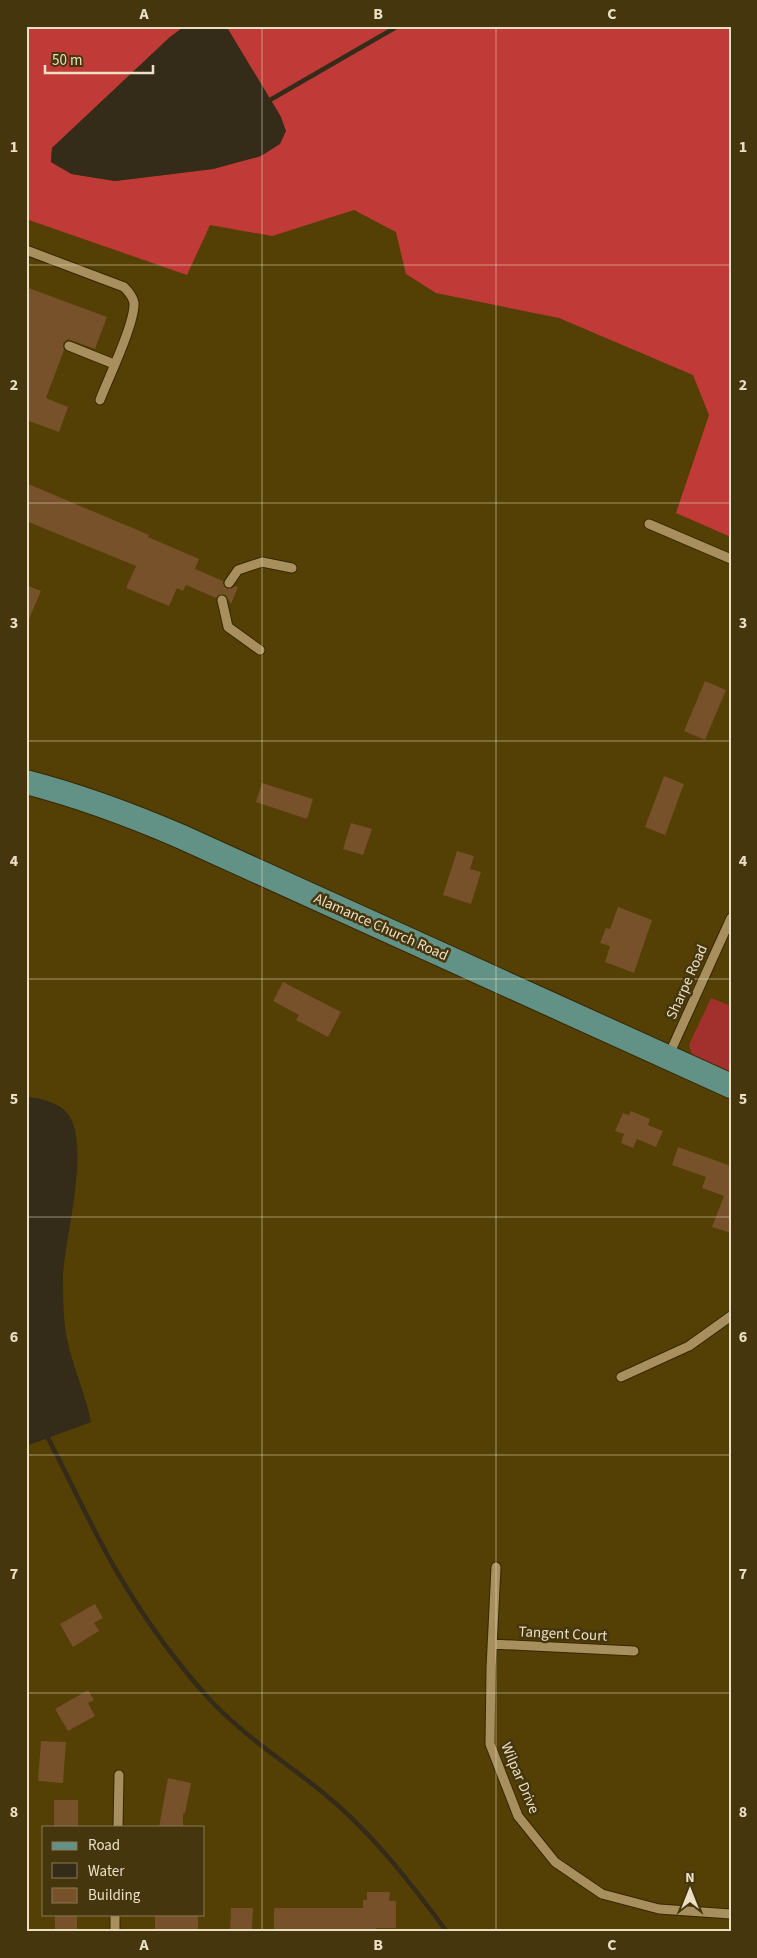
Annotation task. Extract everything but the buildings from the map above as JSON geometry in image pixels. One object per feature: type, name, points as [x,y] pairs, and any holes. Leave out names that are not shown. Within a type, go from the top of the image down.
[{"type":"main road","name":"Alamance Church Road","points":[[26,782],[77,796],[164,829],[731,1086]]},
{"type":"street","points":[[26,250],[124,287],[130,293],[134,302],[132,320],[100,400]]},
{"type":"street","points":[[69,346],[114,364]]},
{"type":"street","points":[[649,524],[731,559]]},
{"type":"street","points":[[229,583],[238,570],[262,562],[292,568]]},
{"type":"street","points":[[222,600],[228,627],[260,650]]},
{"type":"street","name":"Sharpe Road","points":[[668,1058],[731,918]]},
{"type":"street","points":[[621,1377],[689,1346],[731,1316]]},
{"type":"street","name":"Wilpar Drive","points":[[496,1567],[490,1744],[518,1816],[555,1862],[602,1894],[659,1908],[731,1914]]},
{"type":"street","name":"Tangent Court","points":[[492,1644],[634,1651]]},
{"type":"street","points":[[118,1826],[119,1775]]},
{"type":"street","points":[[115,1916],[115,1932]]},
{"type":"shaded area","points":[[26,26],[185,26],[170,37],[52,148],[51,162],[71,174],[115,181],[213,169],[261,156],[281,117],[226,26],[731,26],[731,537],[676,513],[709,415],[693,375],[559,318],[436,293],[406,274],[396,232],[354,210],[272,236],[210,225],[187,275],[26,219]]},
{"type":"shaded area","points":[[711,998],[731,1006],[731,1073],[692,1055],[689,1045]]},
{"type":"water","points":[[185,26],[226,26],[281,117],[286,131],[280,144],[261,156],[213,169],[115,181],[72,174],[51,162],[52,148],[170,37]]},
{"type":"water","points":[[26,1097],[44,1100],[62,1108],[70,1117],[75,1132],[77,1171],[63,1274],[65,1330],[91,1422],[26,1446]]},
{"type":"waterway","points":[[265,101],[270,100],[398,26]]},
{"type":"waterway","points":[[48,1432],[48,1438],[117,1572],[174,1657],[213,1703],[239,1727],[321,1791],[356,1822],[419,1894],[447,1932]]},
{"type":"tunnel","points":[[222,600],[229,583]]}]
